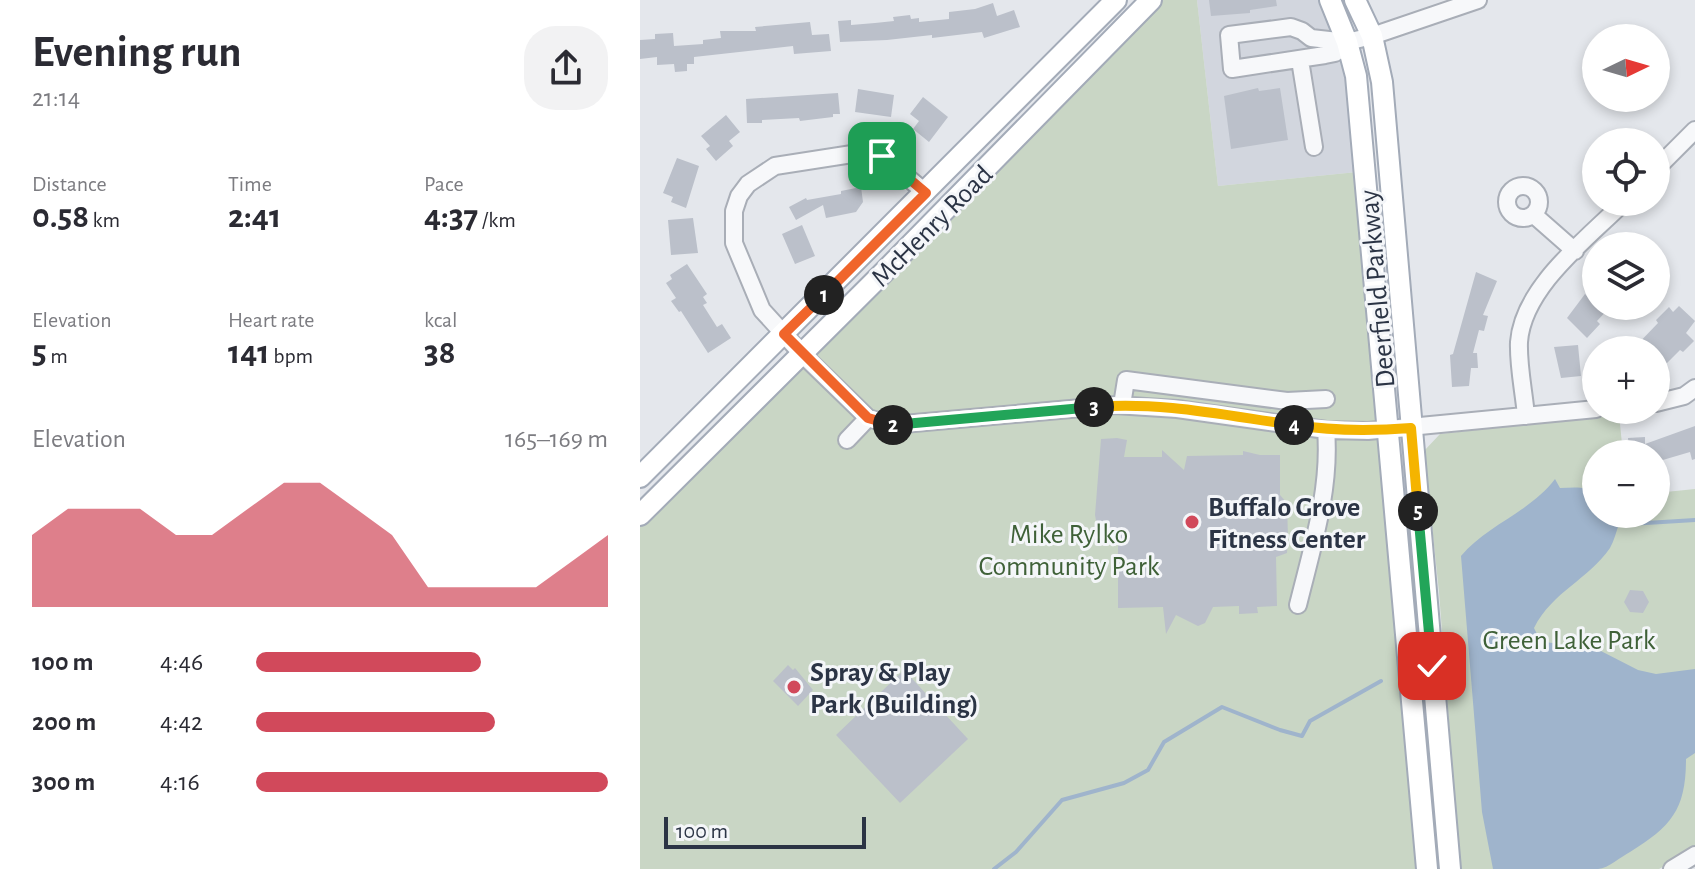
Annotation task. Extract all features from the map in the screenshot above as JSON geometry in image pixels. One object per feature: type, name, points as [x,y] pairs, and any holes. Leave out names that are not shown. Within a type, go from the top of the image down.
[{"type":"main road","name":"McHenry Road","points":[[640,477],[1116,0]]},
{"type":"main road","name":"McHenry Road","points":[[640,515],[1151,0]]},
{"type":"main road","name":"Deerfield Parkway","points":[[1330,0],[1347,42],[1356,76],[1427,869]]},
{"type":"main road","name":"Deerfield Parkway","points":[[1355,0],[1372,36],[1382,82],[1450,869]]},
{"type":"street","points":[[1347,42],[1335,53],[1232,69],[1229,35],[1291,27],[1311,38],[1347,42],[1478,0]]},
{"type":"street","points":[[1300,60],[1314,147]]},
{"type":"street","points":[[1670,155],[1695,130]]},
{"type":"street","points":[[926,193],[882,156],[865,152],[775,166],[748,184],[739,196],[734,211],[734,243],[762,310],[868,418],[892,425],[1122,405],[1326,430],[1411,428],[1582,410]]},
{"type":"street","points":[[1534,215],[1575,251]]},
{"type":"street","points":[[1526,416],[1519,344],[1523,318],[1549,277],[1610,216]]},
{"type":"street","points":[[1122,405],[1126,380],[1287,401],[1326,399]]},
{"type":"street","points":[[1670,400],[1684,396],[1695,388]]},
{"type":"street","points":[[1241,418],[1245,396]]},
{"type":"street","points":[[847,440],[868,418]]},
{"type":"street","points":[[1298,605],[1320,515],[1327,465],[1326,430]]},
{"type":"street","points":[[1672,869],[1695,855]]},
{"type":"shaded area","points":[[1197,0],[1320,0],[1328,16],[1350,96],[1357,172],[1218,186]]},
{"type":"green space","name":"Mike Rylko Community Park","points":[[1163,0],[1197,0],[1218,186],[1357,172],[1419,869],[640,869],[640,526],[1104,63]]},
{"type":"green space","name":"Green Lake Park","points":[[1582,418],[1582,424],[1620,424],[1622,440],[1582,440],[1582,528],[1670,528],[1670,492],[1695,489],[1695,849],[1659,869],[1460,869],[1439,592],[1424,451],[1440,434]]},
{"type":"water","points":[[1555,479],[1560,488],[1582,488],[1582,528],[1617,528],[1601,559],[1542,615],[1534,628],[1539,638],[1545,642],[1597,649],[1638,670],[1656,674],[1695,669],[1695,753],[1686,759],[1679,804],[1656,834],[1598,869],[1493,869],[1482,812],[1461,556],[1471,545],[1545,491]]},
{"type":"building","points":[[1209,0],[1276,0],[1277,6],[1250,10],[1250,13],[1211,16]]},
{"type":"building","points":[[993,3],[997,16],[1014,10],[1020,27],[984,38],[982,32],[932,38],[932,35],[840,42],[838,21],[851,20],[851,25],[875,23],[910,15],[911,19],[919,18],[919,22],[949,19],[949,12]]},
{"type":"building","points":[[810,22],[812,35],[829,34],[831,51],[794,54],[793,46],[694,57],[694,64],[687,64],[687,71],[675,72],[674,64],[657,65],[657,57],[640,59],[640,40],[655,39],[655,34],[673,33],[674,46],[703,44],[703,40],[721,38],[720,31],[756,31],[755,27]]},
{"type":"building","points":[[1258,88],[1259,91],[1280,88],[1288,140],[1231,149],[1224,96]]},
{"type":"building","points":[[858,89],[894,95],[891,117],[855,112]]},
{"type":"building","points":[[838,93],[840,114],[833,114],[833,117],[747,123],[746,99]]},
{"type":"building","points":[[923,97],[948,117],[929,142],[913,129],[919,121],[910,114]]},
{"type":"building","points":[[726,115],[740,132],[729,141],[733,146],[716,161],[706,149],[710,146],[701,136]]},
{"type":"building","points":[[677,158],[699,166],[686,208],[671,202],[673,197],[663,193]]},
{"type":"building","points":[[861,187],[863,202],[856,212],[826,218],[823,205],[796,220],[789,207],[806,198],[841,194],[841,191]]},
{"type":"building","points":[[693,218],[698,253],[671,255],[668,220]]},
{"type":"building","points":[[802,225],[815,256],[795,264],[782,234]]},
{"type":"building","points":[[687,264],[707,294],[703,297],[707,303],[703,305],[717,327],[722,324],[731,338],[708,353],[671,301],[676,298],[666,283],[672,279],[670,275]]},
{"type":"building","points":[[1476,272],[1497,281],[1483,315],[1488,316],[1484,331],[1479,330],[1473,353],[1477,353],[1478,368],[1471,368],[1469,386],[1452,387],[1450,355],[1453,354]]},
{"type":"building","points":[[1582,298],[1582,320],[1598,320],[1600,324],[1589,336],[1585,336],[1567,318]]},
{"type":"building","points":[[1679,306],[1695,321],[1686,333],[1694,341],[1670,360],[1670,336],[1645,336],[1658,323],[1656,320],[1670,320],[1670,308],[1673,312]]},
{"type":"building","points":[[1578,345],[1581,376],[1561,378],[1554,347]]},
{"type":"building","points":[[1695,426],[1695,459],[1692,460],[1690,452],[1670,458],[1670,440],[1656,440]]},
{"type":"building","points":[[1645,437],[1645,440],[1628,440],[1628,438]]},
{"type":"building","name":"Buffalo Grove Fitness Center","points":[[1101,439],[1127,440],[1124,457],[1162,457],[1162,450],[1184,470],[1187,456],[1243,455],[1243,451],[1280,455],[1280,495],[1287,503],[1288,538],[1287,553],[1276,557],[1277,606],[1257,607],[1258,613],[1239,614],[1239,606],[1213,607],[1205,623],[1198,626],[1176,615],[1166,634],[1163,607],[1118,608],[1118,531],[1098,531],[1095,515]]},
{"type":"building","points":[[1630,590],[1643,591],[1649,602],[1643,613],[1630,612],[1624,602]]},
{"type":"building","name":"Spray & Play Park (Building)","points":[[788,665],[793,670],[795,668],[813,690],[798,706],[773,681]]},
{"type":"building","points":[[904,670],[968,739],[900,803],[836,735]]},
{"type":"waterway","points":[[1670,522],[1695,520]]},
{"type":"waterway","points":[[994,869],[1016,852],[1062,800],[1124,783],[1148,770],[1164,742],[1222,707],[1302,736],[1310,721],[1381,681]]},
{"type":"place","name":"Buffalo Grove Fitness Center","points":[[1192,522]]},
{"type":"place","name":"Spray & Play Park (Building)","points":[[794,687]]},
{"type":"route","points":[[882,156],[926,193],[784,334],[868,418],[892,425],[1115,405],[1177,409],[1326,430],[1411,428],[1432,666]]}]
